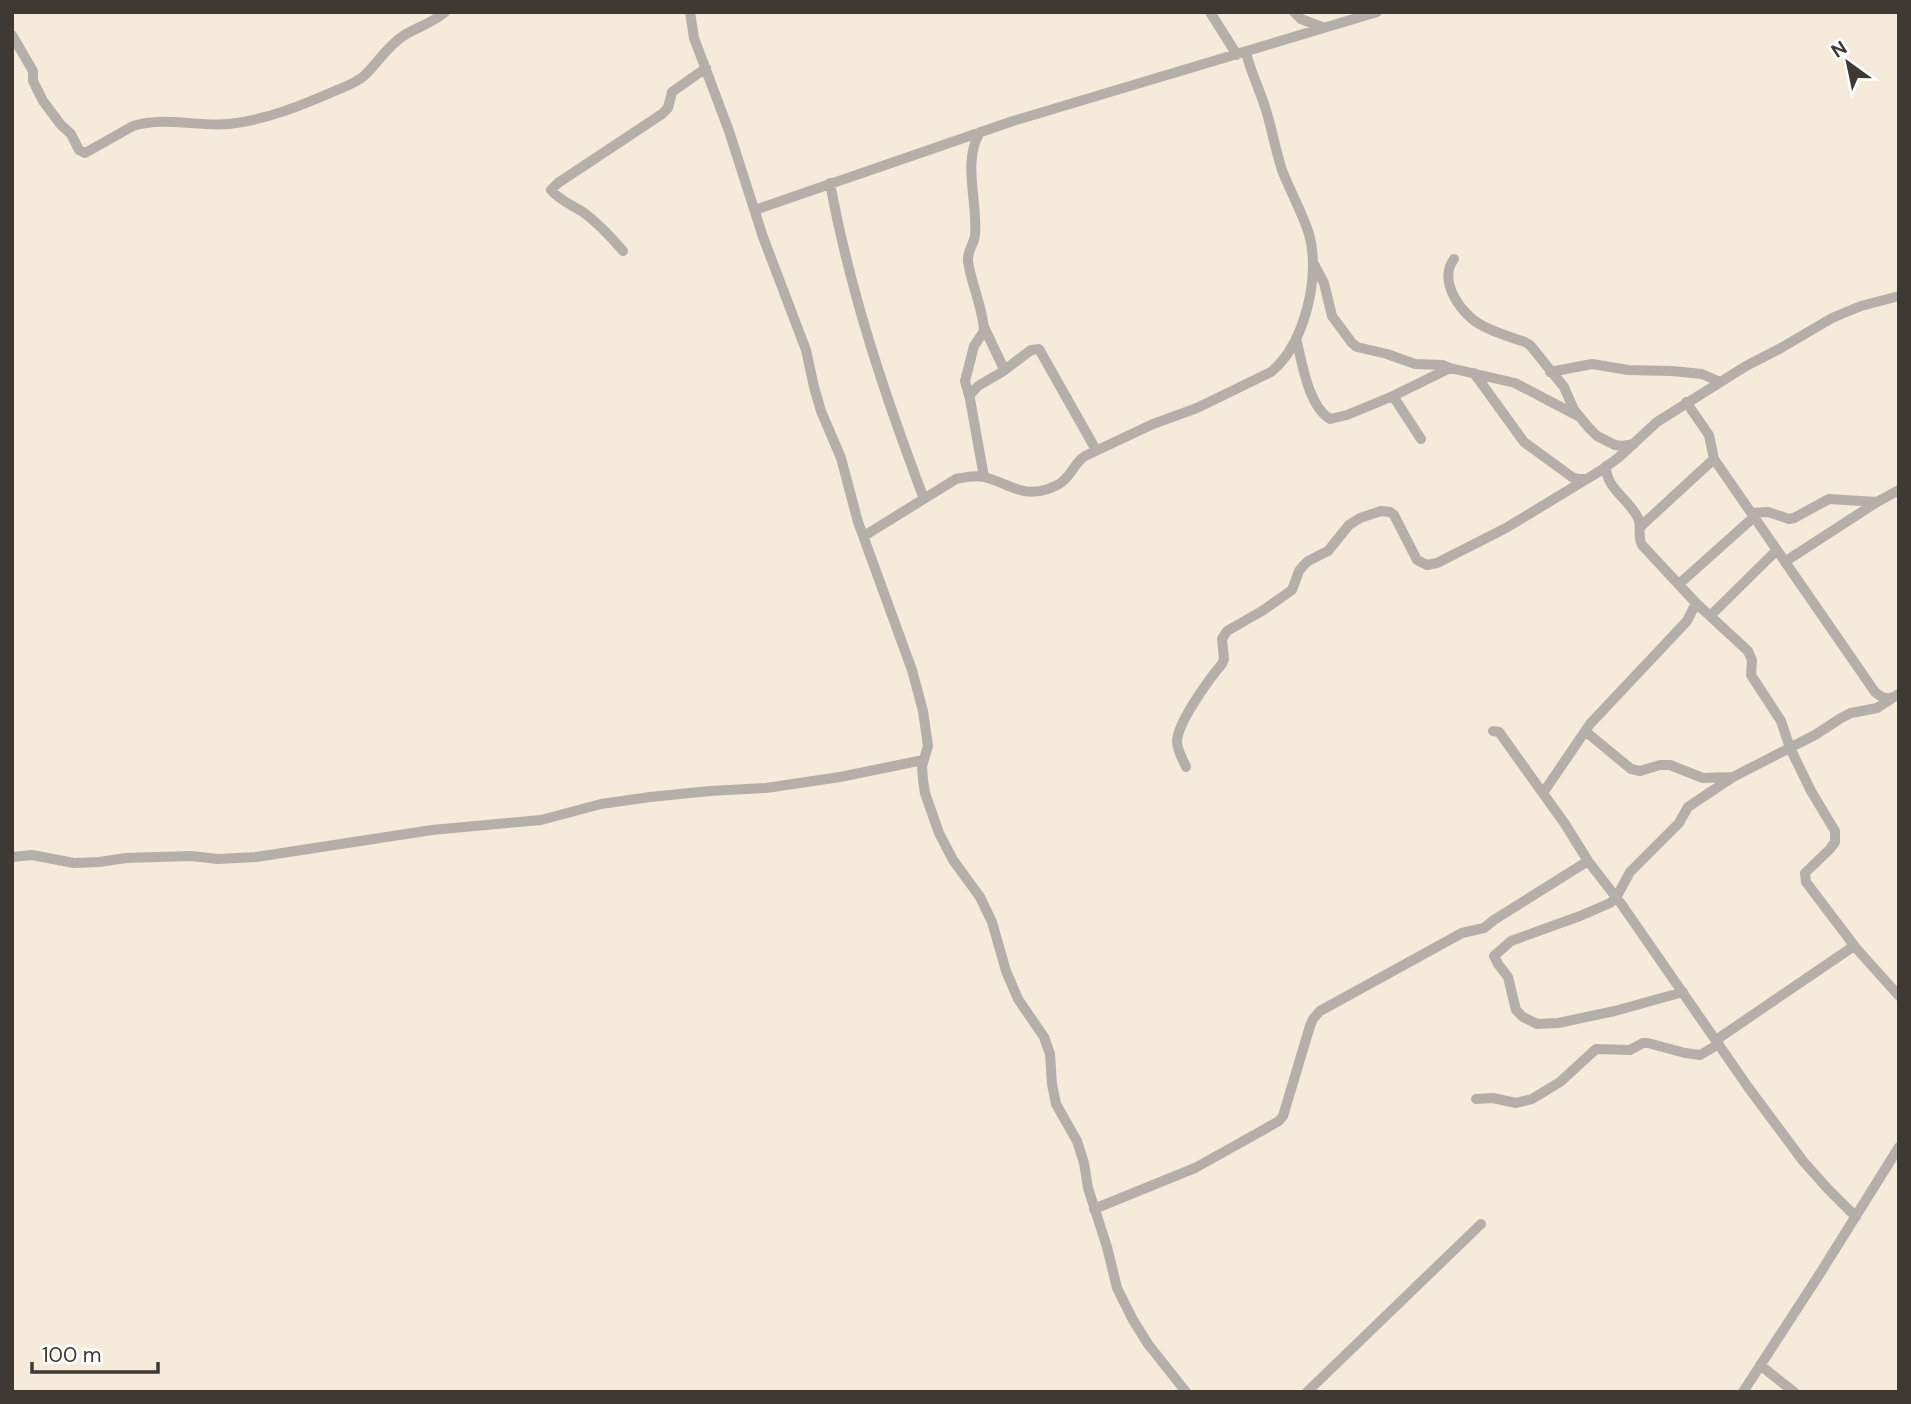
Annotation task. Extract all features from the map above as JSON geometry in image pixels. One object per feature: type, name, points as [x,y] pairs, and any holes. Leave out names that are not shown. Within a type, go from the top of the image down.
[{"type":"street","points":[[12,35],[33,71],[33,81],[43,101],[71,134],[79,150],[85,153],[141,123],[235,123],[272,115],[316,100],[357,81],[404,35],[445,12]]},
{"type":"street","points":[[690,12],[694,38],[782,292],[806,350],[821,411],[841,457],[864,536],[912,670],[923,711],[928,746],[922,771],[925,793],[939,833],[953,860],[980,897],[992,922],[1006,971],[1018,999],[1044,1037],[1050,1054],[1056,1104],[1077,1141],[1117,1288],[1148,1343],[1186,1392]]},
{"type":"street","points":[[864,536],[956,479],[984,477],[1021,491],[1044,490],[1064,481],[1080,459],[1096,450],[1153,424],[1197,408],[1271,372],[1281,364],[1296,338],[1310,300],[1313,274],[1308,233],[1277,156],[1266,109],[1250,70],[1242,53],[1210,12]]},
{"type":"street","points":[[1294,12],[1301,19],[1322,27]]},
{"type":"street","points":[[755,209],[980,132],[1376,12]]},
{"type":"street","points":[[623,251],[600,226],[551,190],[662,114],[668,108],[673,92],[706,68]]},
{"type":"street","points":[[980,132],[973,152],[975,233],[968,256],[984,327],[1003,367],[1002,372]]},
{"type":"street","points":[[830,183],[838,227],[868,341],[924,499]]},
{"type":"street","points":[[1454,259],[1449,265],[1448,282],[1465,311],[1482,326],[1525,342],[1533,349],[1567,392],[1578,416]]},
{"type":"street","points":[[1312,262],[1324,283],[1332,316],[1357,346],[1415,364],[1443,366],[1515,383],[1578,416],[1597,436],[1606,441],[1622,446],[1634,444]]},
{"type":"street","points":[[1186,768],[1178,750],[1178,735],[1197,698],[1222,664],[1224,634],[1292,590],[1304,565],[1328,551],[1349,525],[1381,510],[1390,512],[1395,515],[1417,560],[1427,565],[1437,564],[1506,528],[1587,479],[1618,458],[1657,422],[1720,382],[1832,318],[1861,306],[1899,296]]},
{"type":"street","points":[[984,327],[974,346],[965,381],[984,477]]},
{"type":"street","points":[[1296,338],[1309,388],[1318,407],[1327,417],[1334,419],[1394,396],[1450,368]]},
{"type":"street","points":[[969,396],[978,386],[1031,350],[1039,349],[1096,450]]},
{"type":"street","points":[[1550,372],[1599,364],[1628,370],[1702,374],[1720,382]]},
{"type":"street","points":[[1474,373],[1524,442],[1572,477],[1587,479]]},
{"type":"street","points":[[1394,396],[1421,439]]},
{"type":"street","points":[[1686,402],[1709,435],[1714,459],[1875,692],[1885,699],[1895,696]]},
{"type":"street","points":[[1640,527],[1714,459]]},
{"type":"street","points":[[1606,466],[1607,480],[1638,518],[1642,545],[1696,603],[1748,651],[1752,660],[1751,675],[1781,721],[1790,748],[1811,791],[1835,831],[1835,842],[1805,873],[1806,882],[1854,946],[1899,996]]},
{"type":"street","points":[[1786,561],[1899,490]]},
{"type":"street","points":[[1679,584],[1753,515],[1768,512],[1794,518],[1829,499],[1877,502]]},
{"type":"street","points":[[1710,616],[1777,550]]},
{"type":"street","points":[[1543,793],[1608,704],[1686,621],[1696,603]]},
{"type":"street","points":[[1683,992],[1615,1011],[1558,1023],[1537,1024],[1516,1010],[1508,976],[1494,959],[1495,953],[1511,941],[1601,908],[1616,898],[1630,872],[1679,822],[1688,807],[1734,778],[1851,713],[1877,708],[1895,696]]},
{"type":"street","points":[[1493,731],[1499,732],[1543,793],[1588,861],[1803,1161],[1856,1217]]},
{"type":"street","points":[[1586,732],[1631,769],[1640,771],[1670,765],[1703,778],[1734,778]]},
{"type":"street","points":[[12,856],[32,855],[74,863],[126,858],[256,857],[432,830],[541,820],[601,804],[650,797],[766,788],[840,777],[923,760]]},
{"type":"street","points":[[1094,1209],[1195,1168],[1279,1121],[1283,1116],[1310,1026],[1320,1012],[1462,933],[1487,927],[1588,861]]},
{"type":"street","points":[[1476,1099],[1493,1098],[1516,1103],[1532,1099],[1560,1082],[1596,1049],[1630,1050],[1648,1043],[1700,1055],[1854,946]]},
{"type":"street","points":[[1743,1392],[1899,1147]]},
{"type":"street","points":[[1307,1392],[1481,1224]]},
{"type":"street","points":[[1760,1365],[1794,1392]]}]
